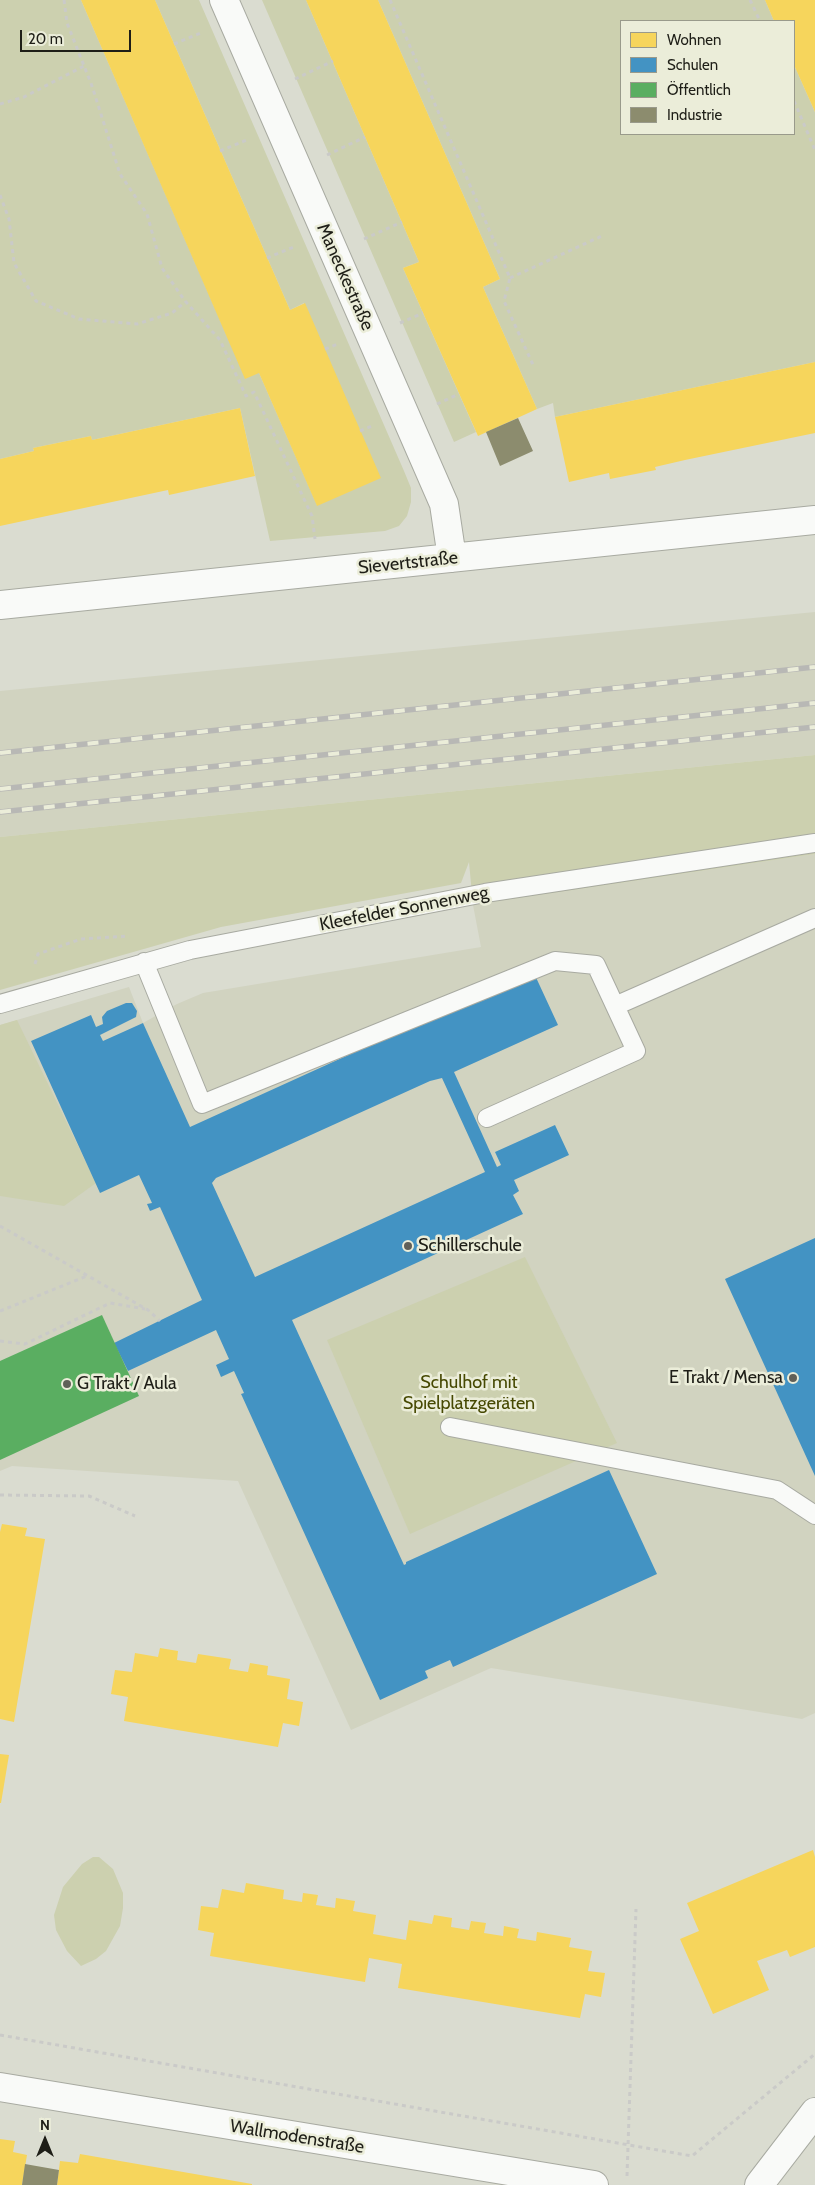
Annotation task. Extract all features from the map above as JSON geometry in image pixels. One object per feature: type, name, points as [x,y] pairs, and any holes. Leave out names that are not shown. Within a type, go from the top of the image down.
[{"type":"street","name":"Maneckestraße","points":[[224,0],[444,504],[452,558]]},
{"type":"street","name":"Sievertstraße","points":[[0,605],[815,520]]},
{"type":"street","name":"Wallmodenstraße","points":[[0,2087],[594,2185]]},
{"type":"street","points":[[759,2185],[815,2112]]},
{"type":"lane","name":"Kleefelder Sonnenweg","points":[[0,1004],[190,950],[478,894],[815,844]]},
{"type":"lane","points":[[615,1006],[815,918]]},
{"type":"lane","points":[[144,962],[202,1104],[554,960],[596,965],[636,1051],[487,1118]]},
{"type":"lane","points":[[450,1427],[777,1490],[815,1515]]},
{"type":"path","points":[[64,0],[67,23],[84,66],[120,174],[147,214],[162,268],[185,302],[220,340],[246,396],[254,392],[312,516],[318,572]]},
{"type":"path","points":[[390,0],[510,278],[504,302],[534,367]]},
{"type":"path","points":[[750,0],[760,20]]},
{"type":"path","points":[[264,93],[333,61]]},
{"type":"path","points":[[0,104],[24,97],[84,66]]},
{"type":"path","points":[[795,103],[815,150]]},
{"type":"path","points":[[297,168],[365,136]]},
{"type":"path","points":[[0,196],[10,219],[14,264],[36,301],[79,319],[137,324],[172,313],[185,302]]},
{"type":"path","points":[[334,252],[402,222]]},
{"type":"path","points":[[510,278],[604,236]]},
{"type":"path","points":[[0,1226],[148,1310],[160,1321]]},
{"type":"path","points":[[0,1311],[88,1275]]},
{"type":"path","points":[[0,1341],[25,1344],[110,1303],[148,1310]]},
{"type":"path","points":[[0,1495],[90,1496],[135,1516]]},
{"type":"path","points":[[627,2185],[636,1909]]},
{"type":"path","points":[[0,2035],[692,2156],[815,2054]]},
{"type":"shaded area","points":[[815,612],[815,755],[0,837],[0,691]]},
{"type":"shaded area","name":"Schillerschule","points":[[815,854],[815,1713],[802,1719],[491,1668],[351,1730],[238,1481],[12,1466],[0,1471],[0,1025],[129,987],[143,1023],[177,1004],[203,993],[481,947],[473,905]]},
{"type":"green space","points":[[0,0],[81,0],[227,336],[259,373],[317,505],[304,303],[290,310],[155,0],[199,0],[411,488],[411,502],[407,516],[399,526],[385,531],[270,541],[240,408],[92,440],[91,436],[33,448],[34,451],[0,459]]},
{"type":"green space","points":[[262,0],[306,0],[419,262],[403,268],[476,432],[454,442]]},
{"type":"green space","points":[[378,0],[765,0],[774,20],[620,20],[620,135],[795,135],[795,67],[815,112],[815,362],[555,417],[553,403],[537,409],[483,287],[500,279]]},
{"type":"green space","points":[[815,755],[815,854],[473,905],[469,862],[461,883],[221,927],[0,990],[0,837]]},
{"type":"green space","points":[[17,1020],[96,1183],[64,1206],[0,1196],[0,1025]]},
{"type":"green space","name":"Schulhof mit Spielplatzgeräten","points":[[525,1257],[617,1443],[410,1534],[327,1340]]},
{"type":"green space","points":[[93,1857],[99,1857],[113,1869],[123,1893],[123,1908],[120,1926],[106,1951],[96,1959],[81,1966],[67,1951],[56,1930],[54,1915],[63,1887],[82,1864]]},
{"type":"building: Wohnen","points":[[81,0],[155,0],[290,310],[305,303],[381,478],[317,506],[259,373],[245,379]]},
{"type":"building: Wohnen","points":[[306,0],[378,0],[500,279],[483,287],[537,409],[478,436],[403,268],[419,262]]},
{"type":"building: Wohnen","points":[[765,0],[815,0],[815,112],[795,67],[795,20],[774,20]]},
{"type":"building: Wohnen","points":[[815,362],[815,433],[685,460],[655,467],[656,470],[610,479],[609,473],[569,482],[555,417]]},
{"type":"building: Wohnen","points":[[240,408],[255,476],[169,495],[168,490],[0,526],[0,459],[34,451],[33,448],[91,436],[92,440]]},
{"type":"building: Wohnen","points":[[2,1524],[27,1528],[25,1536],[45,1539],[14,1722],[0,1719],[0,1532]]},
{"type":"building: Wohnen","points":[[160,1648],[178,1651],[177,1660],[196,1663],[198,1654],[231,1659],[229,1669],[248,1672],[250,1663],[268,1666],[267,1675],[290,1679],[287,1699],[303,1702],[299,1726],[283,1723],[278,1747],[124,1721],[128,1697],[111,1694],[115,1670],[132,1672],[135,1653],[158,1657]]},
{"type":"building: Wohnen","points":[[0,1754],[9,1755],[1,1803],[0,1803]]},
{"type":"building: Wohnen","points":[[813,1850],[815,1857],[815,1947],[790,1957],[787,1950],[757,1961],[769,1990],[713,2014],[680,1939],[699,1931],[687,1903]]},
{"type":"building: Wohnen","points":[[246,1883],[284,1890],[283,1899],[302,1902],[303,1893],[318,1895],[316,1905],[335,1908],[336,1898],[355,1901],[353,1911],[376,1915],[373,1934],[406,1940],[409,1920],[432,1924],[434,1915],[452,1918],[451,1927],[469,1930],[471,1921],[486,1923],[484,1933],[503,1936],[504,1926],[519,1929],[517,1938],[536,1941],[537,1932],[571,1938],[569,1947],[592,1951],[588,1971],[605,1973],[601,1997],[585,1994],[580,2018],[398,1988],[402,1964],[369,1958],[365,1982],[210,1956],[214,1933],[198,1930],[201,1906],[218,1908],[222,1889],[244,1893]]},
{"type":"building: Wohnen","points":[[0,2139],[15,2141],[13,2152],[27,2155],[22,2185],[0,2185]]},
{"type":"building: Wohnen","points":[[80,2154],[252,2185],[57,2185],[60,2161],[78,2163]]},
{"type":"building: Schulen","points":[[533,971],[558,1025],[454,1072],[497,1167],[501,1165],[495,1152],[555,1125],[569,1155],[514,1180],[519,1191],[513,1195],[523,1214],[292,1320],[404,1565],[406,1562],[609,1470],[657,1574],[453,1667],[450,1660],[425,1671],[428,1678],[380,1700],[241,1394],[244,1393],[234,1371],[221,1377],[216,1365],[229,1359],[216,1330],[128,1371],[114,1343],[202,1300],[160,1207],[150,1211],[147,1204],[152,1203],[139,1175],[100,1193],[31,1041],[91,1015],[96,1027],[103,1024],[102,1017],[107,1011],[126,1003],[132,1003],[137,1011],[136,1017],[100,1035],[103,1041],[143,1023],[190,1127]],"holes":[[[442,1078],[485,1172],[255,1277],[212,1183],[216,1178],[430,1081]]]},
{"type":"building: Schulen","name":"E Trakt / Mensa","points":[[815,1238],[815,1476],[725,1279]]},
{"type":"building: Öffentlich","name":"G Trakt / Aula","points":[[102,1315],[139,1396],[0,1460],[0,1361]]},
{"type":"building: Industrie","points":[[518,418],[533,451],[500,466],[486,432]]},
{"type":"building: Industrie","points":[[25,2164],[59,2170],[57,2185],[22,2185]]},
{"type":"railway","points":[[0,753],[815,667]]},
{"type":"railway","points":[[0,789],[815,703]]},
{"type":"railway","points":[[0,812],[815,727]]},
{"type":"place","name":"Schillerschule","points":[[408,1246]]},
{"type":"place","name":"E Trakt / Mensa","points":[[793,1378]]},
{"type":"place","name":"G Trakt / Aula","points":[[67,1384]]}]
